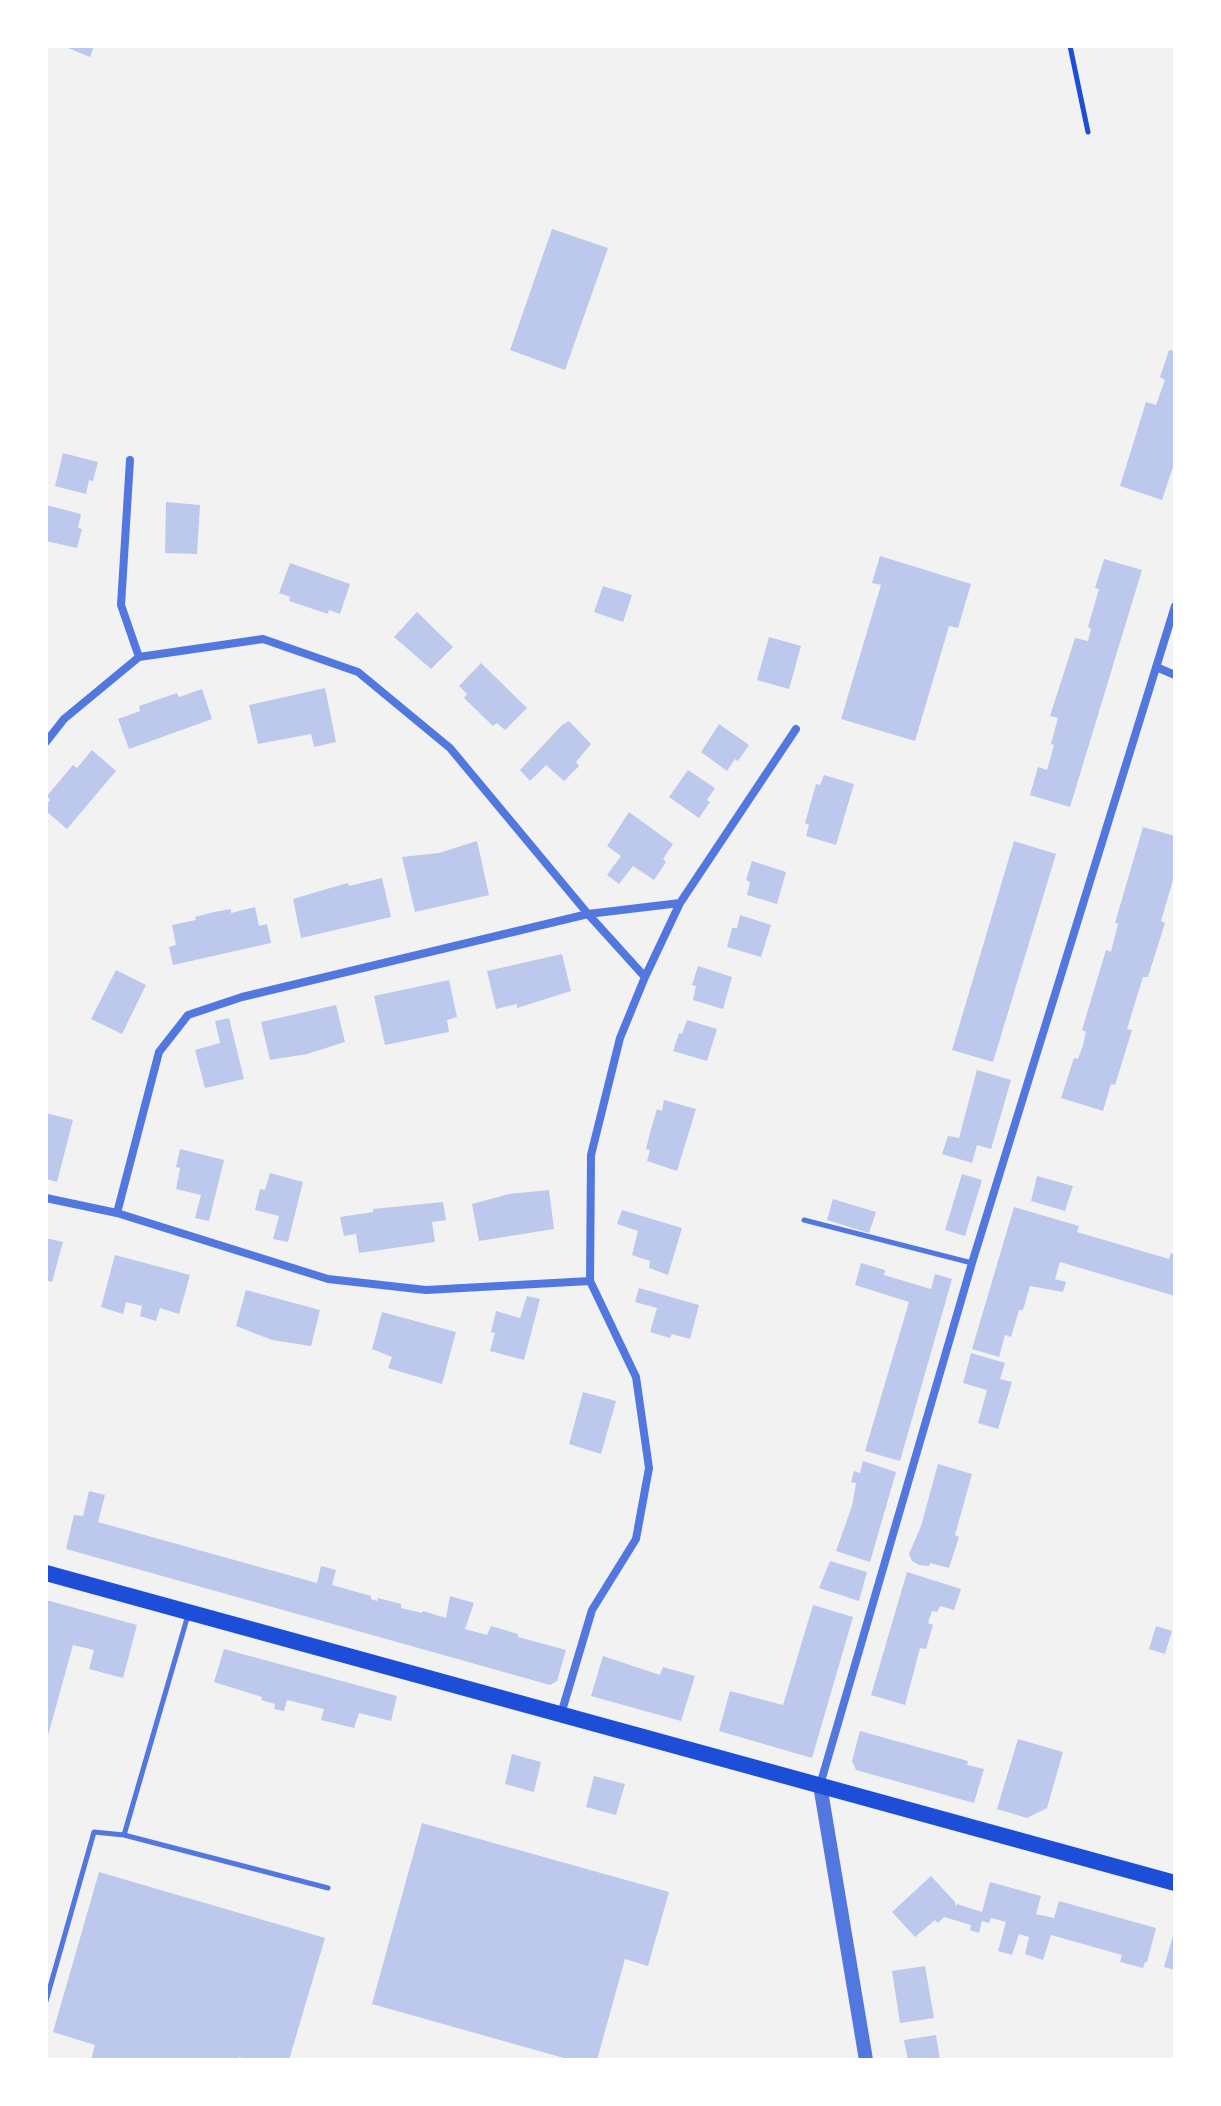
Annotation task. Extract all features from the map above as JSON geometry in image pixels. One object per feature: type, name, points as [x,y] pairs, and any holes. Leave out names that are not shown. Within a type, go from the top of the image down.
[{"type":"main road","points":[[46,1573],[1175,1883]]},
{"type":"street","points":[[130,460],[121,605],[139,657]]},
{"type":"street","points":[[866,2060],[820,1785],[972,1263],[1175,606]]},
{"type":"street","points":[[46,742],[64,719],[139,657],[263,639],[358,672],[450,748],[588,914],[645,977]]},
{"type":"street","points":[[1156,667],[1175,675]]},
{"type":"street","points":[[561,1714],[592,1610],[636,1539],[649,1468],[636,1377],[590,1281],[591,1155],[620,1038],[680,903],[796,729]]},
{"type":"street","points":[[117,1213],[159,1052],[188,1015],[242,997],[588,914],[680,903]]},
{"type":"street","points":[[46,1198],[117,1213],[328,1279],[426,1290],[590,1281]]},
{"type":"lane","points":[[804,1220],[972,1263]]},
{"type":"lane","points":[[124,1835],[188,1613]]},
{"type":"lane","points":[[46,2001],[94,1832],[124,1835],[328,1888]]},
{"type":"path","points":[[1070,46],[1088,132]]},
{"type":"building","points":[[63,46],[94,46],[90,57]]},
{"type":"building","points":[[552,229],[608,248],[565,370],[510,350]]},
{"type":"building","points":[[1169,350],[1175,351],[1175,461],[1162,500],[1120,486],[1146,402],[1156,405],[1165,380],[1160,377]]},
{"type":"building","points":[[63,453],[98,462],[86,494],[55,486]]},
{"type":"building","points":[[166,502],[200,505],[197,554],[165,553]]},
{"type":"building","points":[[46,505],[81,514],[78,528],[82,529],[77,548],[46,541]]},
{"type":"building","points":[[880,556],[971,584],[958,628],[949,626],[915,741],[841,719],[881,585],[872,583]]},
{"type":"building","points":[[1104,559],[1142,570],[1070,807],[1030,795],[1038,767],[1047,770],[1058,718],[1050,716],[1075,638],[1088,641],[1091,629],[1088,627],[1099,589],[1095,588]]},
{"type":"building","points":[[290,563],[350,584],[340,614],[329,610],[328,614],[289,601],[290,597],[279,593]]},
{"type":"building","points":[[603,586],[632,595],[623,622],[594,612]]},
{"type":"building","points":[[417,612],[453,647],[431,669],[394,637]]},
{"type":"building","points":[[769,637],[801,646],[789,689],[757,680]]},
{"type":"building","points":[[481,663],[527,708],[505,730],[497,723],[493,726],[464,698],[467,694],[459,686]]},
{"type":"building","points":[[325,688],[336,742],[314,747],[311,734],[258,744],[249,705]]},
{"type":"building","points":[[202,689],[212,719],[129,749],[118,719],[140,711],[139,706],[177,693],[179,697]]},
{"type":"building","points":[[569,721],[591,744],[576,762],[579,766],[564,781],[546,765],[530,781],[520,770]]},
{"type":"building","points":[[719,724],[749,745],[727,771],[701,752]]},
{"type":"building","points":[[92,750],[116,771],[67,829],[46,811],[50,800],[47,796],[73,765],[77,768]]},
{"type":"building","points":[[688,770],[715,788],[699,818],[669,797]]},
{"type":"building","points":[[824,775],[854,784],[836,845],[806,836],[809,825],[805,823],[816,784],[820,785]]},
{"type":"building","points":[[629,812],[673,844],[654,880],[633,866],[619,884],[607,875],[621,856],[607,846]]},
{"type":"building","points":[[1143,827],[1175,836],[1175,873],[1161,921],[1165,923],[1148,977],[1143,977],[1127,1029],[1132,1030],[1115,1085],[1111,1084],[1103,1111],[1061,1098],[1074,1058],[1078,1059],[1083,1045],[1086,1032],[1082,1030],[1106,950],[1111,952],[1118,924],[1115,923]]},
{"type":"building","points":[[477,841],[489,895],[415,912],[402,857],[439,853]]},
{"type":"building","points":[[1014,841],[1056,854],[993,1062],[952,1050]]},
{"type":"building","points":[[752,861],[786,872],[777,904],[747,895],[750,882],[746,880]]},
{"type":"building","points":[[382,878],[391,917],[301,938],[293,899],[348,883],[349,886]]},
{"type":"building","points":[[255,907],[259,926],[267,924],[271,943],[173,965],[169,947],[176,945],[172,925],[214,912],[231,909],[231,913]]},
{"type":"building","points":[[740,915],[771,925],[761,957],[727,947],[732,928],[737,928]]},
{"type":"building","points":[[562,954],[571,991],[517,1008],[517,1004],[496,1009],[487,971]]},
{"type":"building","points":[[698,966],[732,977],[723,1009],[693,1000],[696,986],[692,985]]},
{"type":"building","points":[[116,970],[146,985],[122,1034],[91,1019]]},
{"type":"building","points":[[449,980],[457,1017],[447,1020],[449,1032],[385,1045],[374,996]]},
{"type":"building","points":[[336,1005],[345,1042],[307,1054],[270,1060],[261,1022]]},
{"type":"building","points":[[229,1018],[244,1079],[205,1088],[195,1050],[220,1043],[215,1021]]},
{"type":"building","points":[[687,1020],[717,1029],[707,1061],[673,1051]]},
{"type":"building","points":[[977,1070],[1011,1080],[991,1149],[977,1145],[972,1163],[942,1154],[948,1136],[959,1138]]},
{"type":"building","points":[[664,1100],[696,1109],[677,1171],[647,1161],[650,1150],[646,1149],[651,1129],[657,1109],[662,1111]]},
{"type":"building","points":[[46,1113],[73,1120],[57,1182],[46,1179]]},
{"type":"building","points":[[180,1149],[224,1160],[209,1221],[195,1218],[201,1195],[176,1189]]},
{"type":"building","points":[[270,1173],[303,1182],[288,1242],[273,1239],[279,1216],[255,1210],[260,1189],[265,1190]]},
{"type":"building","points":[[962,1174],[982,1180],[965,1236],[945,1230]]},
{"type":"building","points":[[1037,1176],[1073,1186],[1065,1211],[1031,1201]]},
{"type":"building","points":[[549,1190],[554,1229],[479,1241],[472,1204],[509,1194]]},
{"type":"building","points":[[833,1199],[876,1212],[869,1233],[827,1220]]},
{"type":"building","points":[[443,1202],[446,1220],[432,1222],[435,1242],[359,1253],[356,1234],[344,1236],[340,1217],[373,1212],[373,1209]]},
{"type":"building","points":[[1014,1207],[1079,1226],[1077,1232],[1169,1259],[1171,1253],[1175,1254],[1175,1296],[1060,1262],[1055,1279],[1066,1282],[1063,1292],[1030,1286],[1011,1337],[1005,1335],[999,1357],[972,1349]]},
{"type":"building","points":[[622,1210],[682,1228],[668,1275],[649,1268],[650,1261],[632,1255],[638,1231],[617,1224]]},
{"type":"building","points":[[46,1238],[63,1242],[52,1282],[46,1280]]},
{"type":"building","points":[[115,1255],[190,1275],[179,1314],[160,1308],[156,1321],[140,1316],[142,1306],[126,1302],[123,1314],[101,1307]]},
{"type":"building","points":[[861,1263],[885,1270],[884,1275],[931,1289],[935,1274],[952,1279],[900,1461],[865,1451],[909,1302],[855,1285]]},
{"type":"building","points":[[639,1288],[699,1305],[690,1339],[672,1334],[670,1338],[650,1332],[657,1308],[635,1302]]},
{"type":"building","points":[[246,1290],[320,1310],[311,1346],[272,1340],[236,1326]]},
{"type":"building","points":[[527,1296],[540,1299],[524,1360],[490,1351],[496,1311],[520,1318]]},
{"type":"building","points":[[382,1312],[456,1332],[442,1384],[388,1368],[392,1357],[372,1349]]},
{"type":"building","points":[[971,1353],[1005,1363],[1000,1379],[1012,1382],[998,1429],[978,1423],[987,1390],[963,1383]]},
{"type":"building","points":[[583,1392],[616,1401],[601,1454],[569,1444]]},
{"type":"building","points":[[863,1461],[896,1472],[870,1562],[836,1551],[852,1506],[856,1483],[851,1482],[854,1471],[860,1473]]},
{"type":"building","points":[[938,1464],[972,1474],[949,1568],[930,1563],[929,1566],[919,1565],[912,1561],[909,1554],[921,1526]]},
{"type":"building","points":[[89,1491],[105,1495],[98,1522],[317,1583],[321,1566],[336,1570],[332,1585],[422,1613],[446,1618],[450,1596],[474,1603],[465,1629],[487,1635],[491,1626],[566,1650],[557,1681],[550,1685],[66,1549],[74,1515],[83,1516]]},
{"type":"building","points":[[830,1561],[867,1572],[859,1601],[819,1588]]},
{"type":"building","points":[[907,1572],[961,1589],[954,1610],[940,1606],[937,1612],[932,1611],[928,1623],[933,1625],[926,1649],[920,1648],[905,1705],[871,1695]]},
{"type":"building","points":[[46,1600],[137,1625],[123,1678],[89,1669],[94,1650],[73,1645],[47,1739]]},
{"type":"building","points":[[813,1605],[853,1617],[812,1758],[719,1731],[730,1691],[783,1705]]},
{"type":"building","points":[[1156,1626],[1172,1631],[1165,1654],[1149,1649]]},
{"type":"building","points":[[224,1649],[397,1696],[391,1721],[359,1713],[354,1728],[321,1720],[324,1709],[287,1700],[284,1711],[274,1709],[275,1704],[261,1700],[262,1697],[214,1682]]},
{"type":"building","points":[[603,1656],[660,1675],[663,1667],[695,1676],[681,1721],[591,1696]]},
{"type":"building","points":[[860,1731],[968,1761],[967,1765],[984,1769],[974,1803],[856,1770],[852,1761]]},
{"type":"building","points":[[1018,1739],[1063,1752],[1047,1808],[1027,1818],[997,1809]]},
{"type":"building","points":[[512,1754],[541,1762],[534,1792],[505,1784]]},
{"type":"building","points":[[594,1776],[625,1784],[616,1815],[586,1807]]},
{"type":"building","points":[[422,1823],[669,1892],[648,1966],[625,1959],[597,2060],[571,2060],[372,2004]]},
{"type":"building","points":[[99,1872],[325,1938],[289,2060],[248,2060],[239,2057],[239,2060],[91,2060],[95,2045],[53,2032]]},
{"type":"building","points":[[931,1876],[956,1907],[957,1904],[982,1912],[990,1882],[1041,1896],[1036,1914],[1054,1918],[1059,1901],[1156,1928],[1147,1962],[1143,1968],[1120,1962],[1122,1955],[1051,1935],[1043,1960],[1025,1954],[1029,1937],[1019,1934],[1012,1955],[998,1951],[1006,1922],[991,1918],[989,1923],[982,1921],[979,1933],[970,1930],[971,1925],[944,1917],[938,1923],[935,1920],[915,1937],[892,1912]]},
{"type":"building","points":[[1175,1932],[1175,1970],[1164,1967]]},
{"type":"building","points":[[925,1966],[934,2018],[900,2023],[892,1971]]},
{"type":"building","points":[[936,2035],[940,2060],[908,2060],[904,2040]]}]
